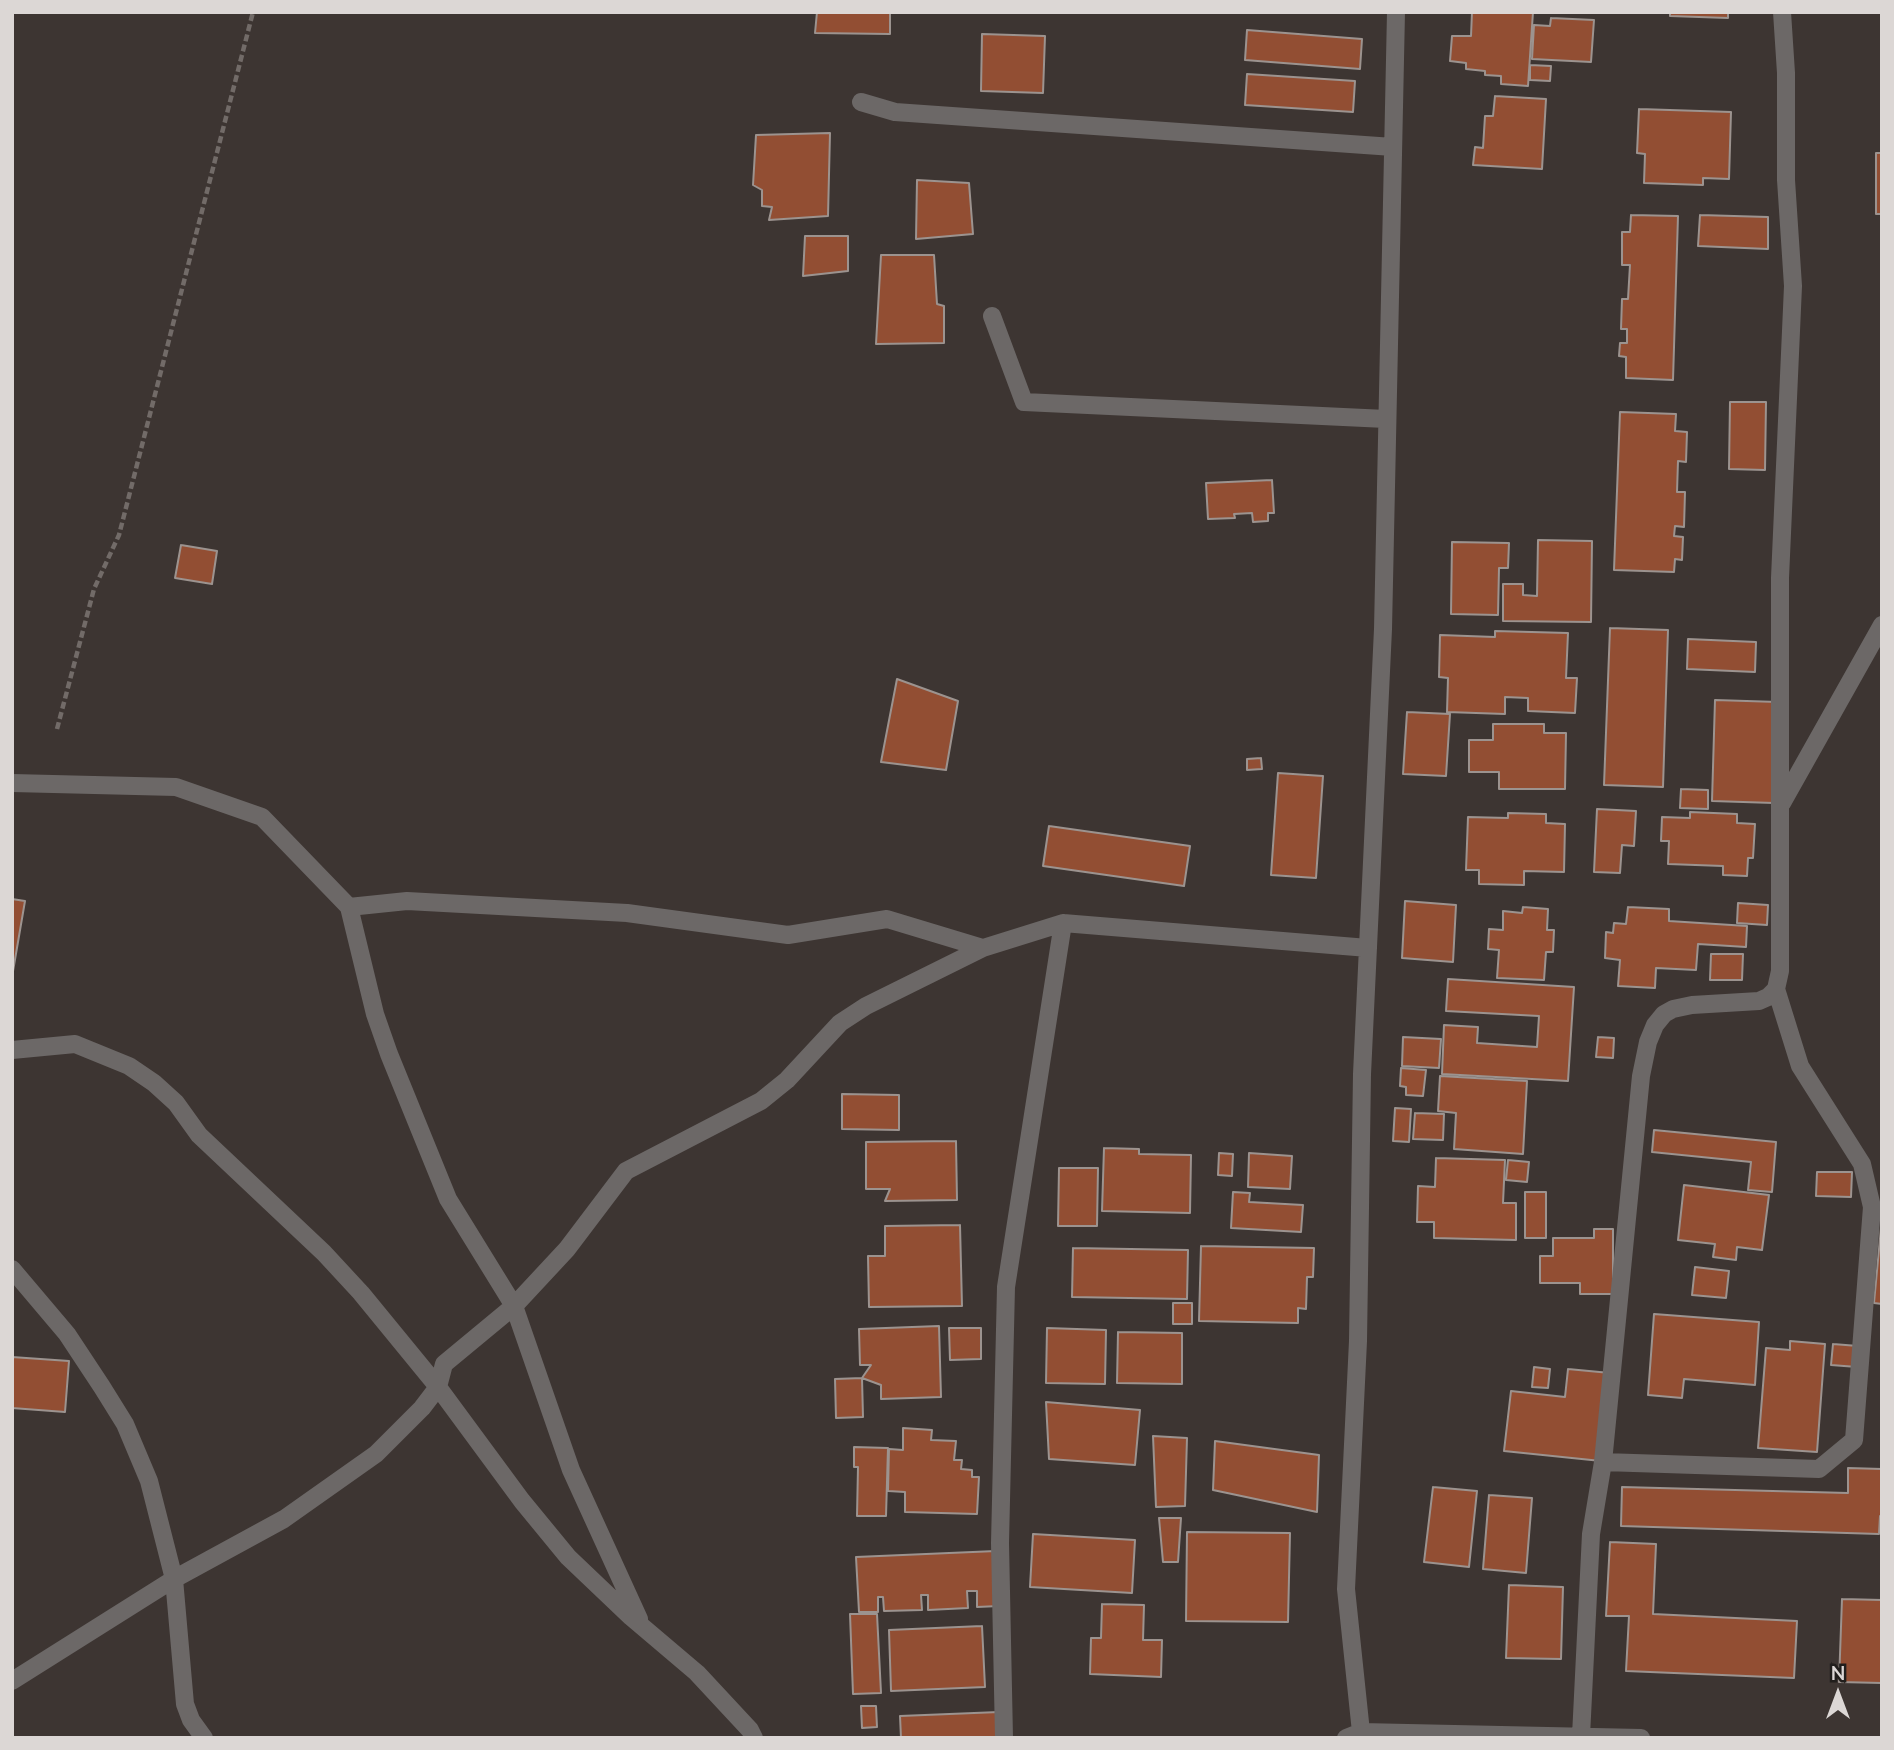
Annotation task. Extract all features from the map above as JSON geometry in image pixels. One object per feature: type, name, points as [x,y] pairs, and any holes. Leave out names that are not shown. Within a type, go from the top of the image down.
[{"type":"street","points":[[1396,12],[1383,629],[1362,1074],[1358,1341],[1346,1589],[1353,1735],[1641,1738]]},
{"type":"street","points":[[1603,1462],[1819,1469],[1854,1440],[1872,1207],[1862,1164],[1800,1066],[1776,989],[1780,971],[1780,578],[1793,286],[1786,180],[1786,73],[1782,12]]},
{"type":"street","points":[[861,102],[895,112],[1393,147]]},
{"type":"street","points":[[992,316],[1024,402],[1386,419]]},
{"type":"street","points":[[1780,806],[1882,625]]},
{"type":"street","points":[[12,783],[176,787],[262,817],[349,907],[385,1044],[448,1199],[514,1306],[571,1470],[642,1626]]},
{"type":"street","points":[[349,907],[407,901],[627,913],[788,935],[887,919],[983,948]]},
{"type":"street","points":[[12,1681],[174,1579],[284,1519],[376,1454],[422,1408],[438,1387],[444,1364],[514,1306],[567,1249],[626,1171],[761,1101],[787,1080],[840,1023],[866,1006],[983,948],[1063,923],[1368,948]]},
{"type":"street","points":[[1004,1738],[1000,1543],[1006,1287],[1063,923]]},
{"type":"street","points":[[1581,1737],[1591,1534],[1603,1462],[1641,1076],[1648,1042],[1655,1025],[1664,1014],[1674,1009],[1692,1005],[1759,1001],[1776,989]]},
{"type":"street","points":[[12,1050],[75,1044],[129,1066],[154,1083],[176,1103],[199,1135],[324,1253],[361,1293],[438,1387],[522,1501],[568,1556],[642,1626],[697,1673],[750,1730],[754,1738]]},
{"type":"street","points":[[12,1269],[67,1334],[124,1424],[149,1481],[174,1579],[185,1704],[191,1720],[204,1738]]},
{"type":"path","points":[[57,729],[94,589],[119,535],[253,12]]},
{"type":"building","points":[[817,12],[890,12],[890,34],[815,33]]},
{"type":"building","points":[[1472,12],[1533,12],[1528,86],[1501,84],[1501,76],[1485,75],[1485,71],[1466,69],[1466,63],[1450,61],[1452,36],[1471,36]]},
{"type":"building","points":[[1670,12],[1728,12],[1728,18],[1670,16]]},
{"type":"building","points":[[1551,18],[1594,20],[1591,62],[1532,59],[1534,25],[1550,26]]},
{"type":"building","points":[[1247,30],[1362,39],[1360,69],[1245,60]]},
{"type":"building","points":[[982,34],[1045,36],[1043,93],[981,91]]},
{"type":"building","points":[[1530,65],[1551,66],[1550,81],[1530,80]]},
{"type":"building","points":[[1247,74],[1355,81],[1353,112],[1245,105]]},
{"type":"building","points":[[1495,96],[1546,99],[1542,169],[1473,165],[1475,147],[1483,148],[1485,116],[1493,116]]},
{"type":"building","points":[[1639,109],[1731,112],[1729,179],[1703,178],[1703,185],[1644,183],[1645,154],[1637,153]]},
{"type":"building","points":[[830,133],[828,216],[769,220],[772,207],[762,206],[762,190],[753,185],[756,135]]},
{"type":"building","points":[[1876,153],[1882,153],[1882,214],[1876,214]]},
{"type":"building","points":[[917,180],[969,183],[973,234],[916,239]]},
{"type":"building","points":[[1631,215],[1678,216],[1673,380],[1626,378],[1626,357],[1619,356],[1620,343],[1627,343],[1627,329],[1621,329],[1622,299],[1628,299],[1630,265],[1622,265],[1622,232],[1630,232]]},
{"type":"building","points":[[1700,215],[1768,217],[1768,249],[1698,246]]},
{"type":"building","points":[[805,236],[848,236],[848,271],[803,276]]},
{"type":"building","points":[[881,255],[934,255],[937,304],[944,306],[944,343],[876,344]]},
{"type":"building","points":[[1730,402],[1766,402],[1765,470],[1729,469]]},
{"type":"building","points":[[1620,412],[1676,414],[1675,431],[1687,432],[1686,462],[1678,461],[1677,492],[1685,492],[1684,527],[1675,526],[1674,536],[1683,537],[1682,560],[1675,559],[1674,572],[1614,570]]},
{"type":"building","points":[[1272,480],[1274,513],[1268,513],[1268,521],[1253,522],[1252,513],[1234,514],[1235,518],[1208,519],[1206,483]]},
{"type":"building","points":[[1538,540],[1592,541],[1591,622],[1503,621],[1503,584],[1523,584],[1523,595],[1537,596]]},
{"type":"building","points":[[1452,542],[1509,543],[1508,568],[1499,568],[1498,615],[1451,614]]},
{"type":"building","points":[[181,545],[217,551],[212,584],[175,578]]},
{"type":"building","points":[[1610,628],[1668,630],[1663,787],[1604,785]]},
{"type":"building","points":[[1495,631],[1568,633],[1566,678],[1577,678],[1575,713],[1528,711],[1528,698],[1505,697],[1505,714],[1447,712],[1448,678],[1439,677],[1440,635],[1495,637]]},
{"type":"building","points":[[1688,639],[1756,642],[1755,672],[1687,669]]},
{"type":"building","points":[[897,679],[958,701],[946,770],[881,762]]},
{"type":"building","points":[[1715,700],[1778,702],[1774,803],[1712,801]]},
{"type":"building","points":[[1407,712],[1450,714],[1446,776],[1403,774]]},
{"type":"building","points":[[1493,724],[1544,724],[1544,733],[1566,733],[1565,789],[1499,789],[1499,772],[1469,772],[1469,740],[1493,740]]},
{"type":"building","points":[[1261,758],[1262,769],[1247,770],[1247,759]]},
{"type":"building","points":[[1278,773],[1323,776],[1316,878],[1271,875]]},
{"type":"building","points":[[1681,789],[1708,790],[1708,809],[1680,808]]},
{"type":"building","points":[[1597,809],[1636,811],[1634,846],[1622,845],[1620,873],[1594,872]]},
{"type":"building","points":[[1690,812],[1737,814],[1737,823],[1755,824],[1753,858],[1748,858],[1747,876],[1723,875],[1723,866],[1668,864],[1669,841],[1661,841],[1662,817],[1690,818]]},
{"type":"building","points":[[1508,813],[1546,814],[1546,823],[1565,824],[1564,872],[1524,871],[1524,885],[1479,884],[1479,870],[1466,870],[1468,817],[1508,818]]},
{"type":"building","points":[[1049,826],[1190,846],[1184,886],[1043,866]]},
{"type":"building","points":[[12,899],[25,901],[12,977]]},
{"type":"building","points":[[1405,901],[1456,905],[1453,962],[1402,958]]},
{"type":"building","points":[[1738,903],[1768,905],[1767,925],[1737,923]]},
{"type":"building","points":[[1523,907],[1548,909],[1547,930],[1554,930],[1553,952],[1546,952],[1544,980],[1497,978],[1499,950],[1488,949],[1489,929],[1503,930],[1503,911],[1522,913]]},
{"type":"building","points":[[1628,907],[1669,909],[1669,921],[1747,926],[1746,947],[1698,944],[1696,970],[1656,968],[1655,988],[1618,986],[1620,960],[1605,958],[1606,932],[1613,933],[1614,923],[1626,924]]},
{"type":"building","points":[[1711,954],[1743,954],[1742,980],[1710,980]]},
{"type":"building","points":[[1448,979],[1574,987],[1568,1081],[1442,1074],[1444,1025],[1478,1027],[1477,1043],[1537,1047],[1539,1016],[1446,1011]]},
{"type":"building","points":[[1403,1037],[1441,1039],[1439,1068],[1402,1066]]},
{"type":"building","points":[[1598,1037],[1614,1038],[1613,1058],[1596,1057]]},
{"type":"building","points":[[1401,1068],[1426,1070],[1423,1096],[1406,1095],[1406,1087],[1400,1086]]},
{"type":"building","points":[[1440,1076],[1527,1081],[1523,1154],[1454,1149],[1456,1113],[1438,1111]]},
{"type":"building","points":[[842,1094],[899,1095],[899,1130],[842,1129]]},
{"type":"building","points":[[1395,1108],[1411,1109],[1409,1142],[1393,1141]]},
{"type":"building","points":[[1415,1113],[1444,1114],[1443,1140],[1413,1139]]},
{"type":"building","points":[[1654,1130],[1776,1142],[1772,1192],[1748,1190],[1751,1162],[1652,1152]]},
{"type":"building","points":[[956,1141],[957,1200],[885,1201],[890,1189],[866,1189],[866,1142]]},
{"type":"building","points":[[1104,1148],[1139,1149],[1139,1154],[1191,1155],[1190,1213],[1102,1211]]},
{"type":"building","points":[[1219,1153],[1233,1154],[1232,1176],[1218,1175]]},
{"type":"building","points":[[1249,1153],[1292,1156],[1290,1189],[1248,1187]]},
{"type":"building","points":[[1436,1158],[1505,1160],[1503,1203],[1516,1203],[1516,1240],[1434,1238],[1434,1222],[1417,1222],[1418,1186],[1435,1187]]},
{"type":"building","points":[[1508,1160],[1529,1162],[1527,1182],[1506,1180]]},
{"type":"building","points":[[1059,1168],[1098,1168],[1097,1226],[1058,1226]]},
{"type":"building","points":[[1817,1172],[1852,1172],[1851,1197],[1816,1196]]},
{"type":"building","points":[[1684,1185],[1769,1195],[1762,1250],[1737,1247],[1736,1260],[1713,1257],[1715,1244],[1678,1240]]},
{"type":"building","points":[[1233,1192],[1250,1193],[1249,1202],[1303,1205],[1301,1232],[1231,1228]]},
{"type":"building","points":[[1525,1192],[1546,1192],[1546,1238],[1525,1238]]},
{"type":"building","points":[[1882,1217],[1882,1304],[1874,1303]]},
{"type":"building","points":[[960,1225],[962,1306],[869,1307],[868,1256],[885,1256],[885,1226]]},
{"type":"building","points":[[1594,1229],[1613,1229],[1613,1294],[1580,1294],[1580,1283],[1540,1283],[1540,1256],[1553,1256],[1553,1238],[1594,1238]]},
{"type":"building","points":[[1201,1246],[1314,1248],[1313,1277],[1307,1277],[1306,1309],[1298,1308],[1298,1323],[1199,1321]]},
{"type":"building","points":[[1073,1248],[1188,1250],[1187,1299],[1072,1297]]},
{"type":"building","points":[[1695,1267],[1729,1271],[1726,1298],[1692,1295]]},
{"type":"building","points":[[1173,1303],[1192,1303],[1192,1324],[1173,1324]]},
{"type":"building","points":[[1654,1314],[1759,1322],[1755,1385],[1684,1379],[1682,1398],[1648,1395]]},
{"type":"building","points":[[939,1326],[941,1397],[881,1399],[881,1385],[862,1378],[871,1365],[860,1365],[859,1329]]},
{"type":"building","points":[[949,1328],[981,1328],[981,1359],[950,1360]]},
{"type":"building","points":[[1047,1328],[1106,1330],[1105,1384],[1046,1383]]},
{"type":"building","points":[[1118,1332],[1182,1333],[1182,1384],[1117,1383]]},
{"type":"building","points":[[1790,1341],[1825,1344],[1817,1452],[1758,1448],[1766,1348],[1790,1350]]},
{"type":"building","points":[[1833,1344],[1858,1346],[1857,1367],[1831,1365]]},
{"type":"building","points":[[12,1357],[69,1361],[65,1412],[12,1408]]},
{"type":"building","points":[[1534,1367],[1550,1369],[1548,1388],[1532,1387]]},
{"type":"building","points":[[1568,1369],[1610,1373],[1601,1461],[1504,1451],[1511,1391],[1565,1397]]},
{"type":"building","points":[[862,1378],[863,1417],[836,1418],[835,1379]]},
{"type":"building","points":[[1046,1402],[1140,1410],[1135,1465],[1049,1459]]},
{"type":"building","points":[[903,1428],[932,1430],[931,1440],[956,1441],[954,1460],[962,1460],[961,1469],[972,1470],[972,1477],[979,1477],[977,1514],[905,1512],[905,1492],[888,1491],[889,1449],[903,1450]]},
{"type":"building","points":[[1153,1436],[1187,1438],[1185,1506],[1156,1507]]},
{"type":"building","points":[[1215,1441],[1319,1455],[1317,1512],[1213,1490]]},
{"type":"building","points":[[854,1447],[888,1448],[886,1516],[857,1516],[858,1467],[854,1467]]},
{"type":"building","points":[[1848,1468],[1882,1469],[1882,1516],[1879,1534],[1621,1526],[1622,1487],[1848,1493]]},
{"type":"building","points":[[1433,1487],[1477,1491],[1469,1567],[1424,1562]]},
{"type":"building","points":[[1489,1495],[1532,1498],[1526,1573],[1483,1569]]},
{"type":"building","points":[[1159,1518],[1181,1518],[1178,1562],[1163,1562]]},
{"type":"building","points":[[1187,1532],[1290,1533],[1288,1622],[1186,1621]]},
{"type":"building","points":[[1033,1534],[1135,1540],[1132,1593],[1030,1587]]},
{"type":"building","points":[[1610,1542],[1656,1544],[1653,1614],[1797,1621],[1794,1678],[1626,1671],[1629,1616],[1606,1616]]},
{"type":"building","points":[[996,1551],[999,1606],[977,1607],[977,1591],[967,1591],[968,1608],[928,1610],[928,1595],[921,1595],[922,1610],[884,1611],[883,1597],[878,1597],[878,1612],[859,1612],[856,1557]]},
{"type":"building","points":[[1509,1585],[1563,1587],[1561,1659],[1506,1658]]},
{"type":"building","points":[[1842,1599],[1882,1600],[1882,1683],[1839,1682]]},
{"type":"building","points":[[1102,1604],[1144,1605],[1143,1640],[1162,1640],[1161,1677],[1090,1674],[1091,1638],[1101,1638]]},
{"type":"building","points":[[850,1614],[877,1614],[881,1693],[853,1694]]},
{"type":"building","points":[[982,1626],[985,1687],[891,1691],[889,1630]]},
{"type":"building","points":[[861,1706],[876,1706],[877,1727],[862,1728]]},
{"type":"building","points":[[999,1712],[1000,1738],[901,1738],[900,1716]]}]
